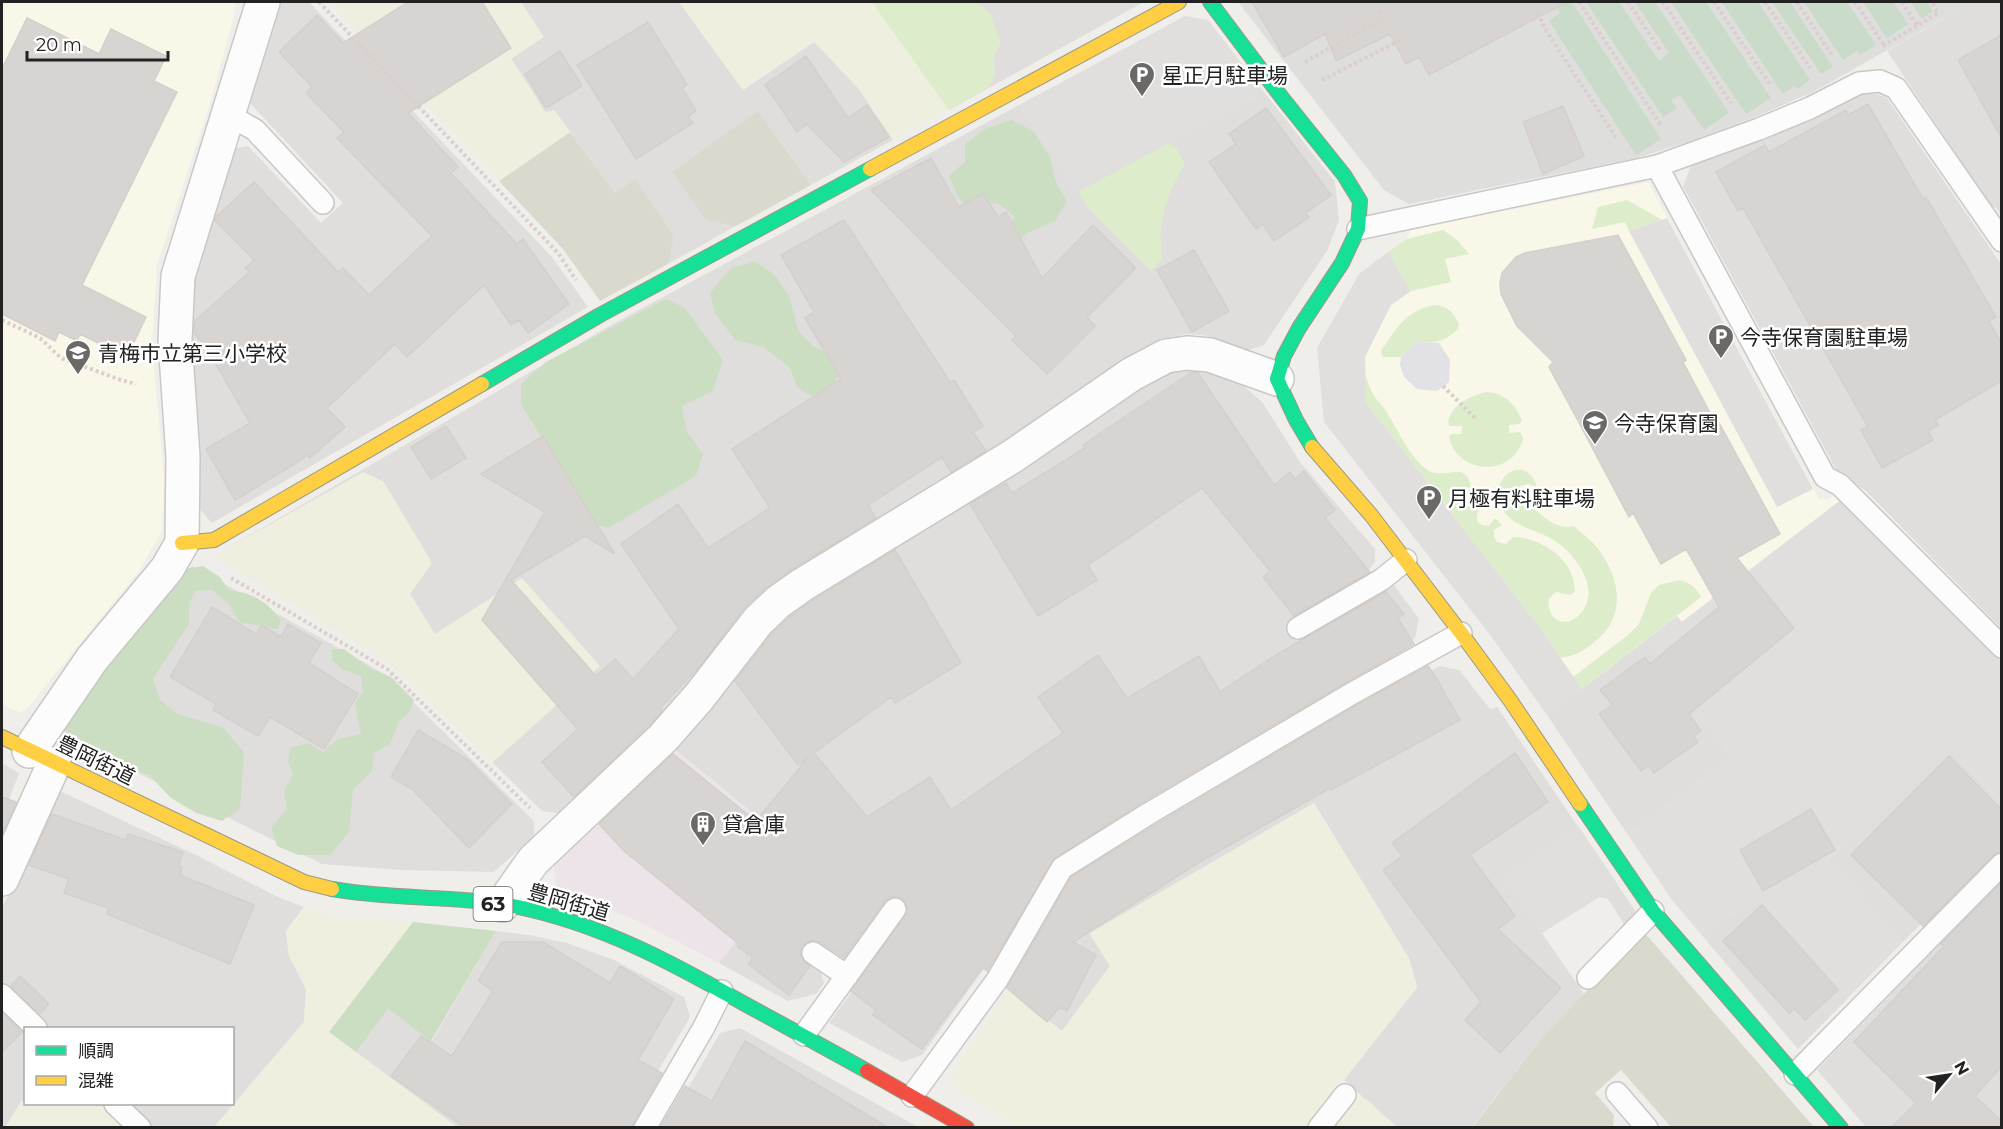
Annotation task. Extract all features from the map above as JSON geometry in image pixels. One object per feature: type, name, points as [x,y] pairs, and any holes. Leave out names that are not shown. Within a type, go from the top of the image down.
[{"type":"street","points":[[2,879],[28,750],[92,659],[167,569],[182,543],[183,457],[175,340],[178,276],[263,2]]},
{"type":"street","points":[[182,543],[214,540],[600,315],[1179,2]]},
{"type":"street","points":[[1210,2],[1344,175],[1360,201],[1358,229],[1342,263],[1299,328],[1284,356],[1277,379],[1296,420],[1315,453],[1371,514],[1510,700],[1653,911],[1840,1128]]},
{"type":"street","points":[[502,905],[533,861],[663,738],[699,697],[758,621],[778,602],[802,585],[1031,445],[1132,374],[1166,356],[1187,353],[1210,355],[1277,379]]},
{"type":"street","name":"豊岡街道","points":[[28,750],[296,878],[320,887],[357,894],[447,899],[502,905],[545,913],[636,945],[804,1035],[967,1128]]},
{"type":"lane","points":[[1358,229],[1657,166],[1759,129],[1810,108],[1859,83],[1880,81],[1896,88],[2001,242]]},
{"type":"lane","points":[[229,115],[255,130],[323,203]]},
{"type":"lane","points":[[1657,166],[1825,477],[1840,485],[2001,647]]},
{"type":"lane","points":[[1298,627],[1381,580],[1406,560]]},
{"type":"lane","points":[[912,1096],[997,980],[1062,868],[1148,814],[1351,694],[1461,633]]},
{"type":"lane","points":[[1794,1074],[2001,864]]},
{"type":"lane","points":[[804,1035],[895,909]]},
{"type":"lane","points":[[1588,978],[1653,911]]},
{"type":"lane","points":[[813,953],[847,975]]},
{"type":"lane","points":[[645,1128],[704,1027],[722,991]]},
{"type":"lane","points":[[2,995],[34,1027]]},
{"type":"lane","points":[[1617,1093],[1646,1127]]},
{"type":"lane","points":[[1319,1128],[1345,1095]]},
{"type":"lane","points":[[115,1105],[140,1128]]},
{"type":"path","points":[[320,2],[558,253],[600,315]]},
{"type":"path","points":[[1533,2],[1545,29],[1619,143]]},
{"type":"path","points":[[1579,2],[1660,124],[1671,126]]},
{"type":"path","points":[[1628,2],[1661,51]]},
{"type":"path","points":[[1663,2],[1735,109]]},
{"type":"path","points":[[1714,2],[1775,92]]},
{"type":"path","points":[[1766,2],[1814,74]]},
{"type":"path","points":[[1797,2],[1836,60]]},
{"type":"path","points":[[1855,2],[1884,45]]},
{"type":"path","points":[[1902,2],[1917,25]]},
{"type":"path","points":[[1877,50],[1938,13],[1932,2]]},
{"type":"path","points":[[1270,81],[1384,18],[1380,10]]},
{"type":"path","points":[[1283,99],[1401,40]]},
{"type":"path","points":[[2,320],[40,338],[61,358],[122,380],[178,393]]},
{"type":"path","points":[[1443,386],[1477,420]]},
{"type":"path","points":[[182,543],[206,562],[387,669],[516,793],[558,837]]},
{"type":"shaded area","name":"青梅市立第三小学校","points":[[2,2],[236,2],[208,110],[157,265],[152,345],[164,477],[162,531],[139,571],[29,706],[20,713],[2,704]]},
{"type":"shaded area","points":[[279,2],[309,2],[552,257],[588,307],[212,523],[195,504],[187,339],[192,282],[230,149],[248,146],[321,223],[343,203],[250,103]]},
{"type":"shaded area","points":[[329,2],[679,2],[743,90],[814,41],[859,89],[893,140],[811,185],[758,111],[736,226],[668,264],[635,180],[615,193],[555,111],[545,112],[511,58]]},
{"type":"shaded area","points":[[872,2],[1144,2],[949,110]]},
{"type":"shaded area","points":[[1238,2],[1972,2],[1815,91],[1688,142],[1636,158],[1409,204],[1384,190]]},
{"type":"shaded area","points":[[1972,2],[2001,2],[2001,215],[1996,207],[1993,209],[1887,51]]},
{"type":"shaded area","name":"星正月駐車場","points":[[1185,16],[1208,20],[1264,92],[1078,192],[1019,105]]},
{"type":"shaded area","points":[[1264,92],[1335,182],[1339,220],[1327,251],[1264,345],[1243,352],[1222,341],[1203,335],[1186,334],[1160,339],[1136,352],[1042,421],[950,478],[666,713],[560,813],[542,811],[390,662],[214,556],[613,324],[1019,105],[1078,191]]},
{"type":"shaded area","points":[[1866,92],[1886,97],[2001,264],[2001,628],[1865,490],[1839,475],[1683,186],[1691,166],[1783,132]]},
{"type":"shaded area","points":[[758,111],[811,185],[736,226],[706,220],[672,172]]},
{"type":"shaded area","points":[[570,132],[615,193],[635,179],[674,236],[668,264],[600,301],[563,249],[499,181]]},
{"type":"shaded area","name":"今寺保育園","points":[[1648,182],[1819,499],[1828,500],[1836,493],[1842,499],[1681,622],[1677,616],[1582,689],[1534,620],[1366,403],[1365,357],[1391,305],[1410,291],[1388,252],[1407,239],[1410,230]]},
{"type":"shaded area","name":"今寺保育園駐車場","points":[[1667,218],[1813,489],[1777,507],[1629,231]]},
{"type":"shaded area","name":"月極有料駐車場","points":[[1388,252],[1411,291],[1391,305],[1365,357],[1366,403],[1534,620],[1582,689],[1547,715],[1491,636],[1324,422],[1317,348],[1359,274]]},
{"type":"shaded area","points":[[1416,342],[1439,343],[1450,360],[1449,382],[1437,391],[1417,389],[1404,377],[1400,365],[1401,357]]},
{"type":"shaded area","points":[[1191,365],[1228,375],[1263,403],[1300,462],[1375,549],[1375,562],[1362,578],[1286,623],[1296,640],[1394,585],[1419,619],[1415,638],[1050,855],[983,970],[922,1055],[902,1062],[829,1023],[913,908],[891,891],[847,951],[829,953],[812,942],[803,955],[819,967],[824,983],[816,994],[788,1001],[719,963],[758,912],[675,749],[775,625],[802,601],[1153,377]]},
{"type":"shaded area","points":[[1842,499],[2001,660],[2001,803],[1950,752],[1827,860],[1902,943],[1849,997],[1760,898],[1700,933],[1672,900],[1628,835],[1732,757],[1647,639],[1677,616],[1682,622]]},
{"type":"shaded area","points":[[192,566],[385,674],[534,821],[534,836],[494,872],[402,870],[322,864],[59,734],[153,607]]},
{"type":"shaded area","points":[[1647,639],[1732,757],[1628,835],[1547,715]]},
{"type":"shaded area","points":[[1440,666],[1459,670],[1491,710],[1497,707],[1638,915],[1626,927],[1608,899],[1599,897],[1542,933],[1584,994],[1544,1035],[1472,1127],[1396,1127],[1344,1080],[1417,987],[1409,958],[1314,803],[1090,934],[1110,966],[1062,1031],[1009,990],[1075,880],[1360,708]]},
{"type":"shaded area","points":[[675,749],[813,862],[758,912],[719,963],[638,921],[556,888],[554,864]]},
{"type":"shaded area","points":[[1950,751],[2001,803],[2001,843],[1902,943],[1827,860]]},
{"type":"shaded area","points":[[2,763],[19,773],[2,818]]},
{"type":"shaded area","points":[[58,790],[196,855],[278,897],[304,907],[286,931],[289,956],[306,989],[304,1022],[234,1104],[234,1027],[46,1027],[2,986],[2,907],[18,878]]},
{"type":"shaded area","points":[[1579,827],[1618,885],[1542,933],[1502,876]]},
{"type":"shaded area","points":[[2001,881],[2001,1127],[1866,1127],[1817,1070]]},
{"type":"shaded area","points":[[1760,898],[1849,997],[1798,1049],[1700,933]]},
{"type":"shaded area","points":[[496,931],[567,943],[614,960],[684,997],[690,1017],[625,1127],[457,1127],[356,1052],[388,1009],[432,1041]]},
{"type":"shaded area","points":[[1644,932],[1814,1127],[1671,1127],[1621,1070],[1595,1093],[1614,1115],[1613,1127],[1472,1128],[1544,1035]]},
{"type":"shaded area","points":[[2,1004],[25,1027],[24,1099],[5,1128],[2,1127]]},
{"type":"shaded area","points":[[740,1028],[918,1127],[665,1128],[720,1033]]},
{"type":"shaded area","points":[[127,1105],[233,1105],[214,1127],[151,1127]]},
{"type":"green space","points":[[329,2],[521,2],[544,37],[511,59],[545,112],[555,111],[570,132],[499,181]]},
{"type":"green space","points":[[679,2],[872,2],[949,110],[893,140],[859,89],[814,42],[743,90]]},
{"type":"green space","points":[[872,2],[976,2],[990,13],[1001,43],[994,55],[995,73],[989,87],[949,110]]},
{"type":"green space","points":[[1553,2],[1572,2],[1661,139],[1636,155],[1549,21],[1560,13]]},
{"type":"green space","points":[[1586,2],[1619,2],[1659,61],[1669,53],[1635,2],[1655,2],[1729,113],[1704,130],[1680,95],[1671,100],[1677,108],[1663,117]]},
{"type":"green space","points":[[1671,2],[1706,2],[1771,98],[1746,114]]},
{"type":"green space","points":[[1722,2],[1758,2],[1810,80],[1798,89],[1795,86],[1783,94]]},
{"type":"green space","points":[[1772,2],[1790,2],[1833,67],[1821,74]]},
{"type":"green space","points":[[1804,2],[1847,2],[1876,45],[1860,55],[1857,51],[1843,60]]},
{"type":"green space","points":[[1863,2],[1893,2],[1908,24],[1887,38]]},
{"type":"green space","points":[[1911,2],[1927,2],[1933,11],[1922,19]]},
{"type":"green space","points":[[1011,120],[1033,131],[1050,157],[1056,183],[1067,201],[1055,221],[1027,233],[1007,254],[1009,226],[1015,217],[998,203],[981,201],[969,210],[957,195],[949,175],[965,162],[965,144],[985,129]]},
{"type":"green space","points":[[1168,143],[1178,150],[1185,164],[1164,209],[1161,232],[1162,259],[1151,271],[1090,210],[1078,192]]},
{"type":"green space","points":[[1627,200],[1662,220],[1629,231],[1625,222],[1592,229],[1598,207]]},
{"type":"green space","points":[[1443,230],[1457,240],[1469,254],[1445,259],[1451,282],[1411,291],[1388,252],[1407,239]]},
{"type":"green space","points":[[755,262],[774,274],[789,296],[798,330],[813,346],[834,356],[842,371],[829,390],[811,396],[797,387],[790,368],[764,347],[735,340],[715,313],[710,293],[731,268]]},
{"type":"green space","points":[[666,299],[685,308],[723,360],[713,391],[682,406],[687,432],[703,454],[696,476],[608,528],[593,523],[521,404],[521,384],[546,362]]},
{"type":"green space","points":[[1434,305],[1446,308],[1452,313],[1459,324],[1458,329],[1439,341],[1416,342],[1401,357],[1383,357],[1381,351],[1403,322],[1416,311]]},
{"type":"green space","points":[[1365,374],[1373,395],[1420,463],[1433,473],[1459,472],[1464,473],[1468,478],[1471,487],[1461,492],[1462,502],[1471,506],[1479,500],[1484,506],[1478,512],[1477,521],[1489,526],[1495,518],[1502,525],[1494,530],[1497,542],[1506,544],[1513,537],[1524,538],[1546,546],[1563,561],[1574,580],[1575,592],[1570,595],[1556,592],[1548,602],[1554,617],[1561,622],[1570,621],[1579,616],[1585,607],[1588,595],[1587,580],[1570,553],[1556,541],[1523,526],[1509,518],[1504,512],[1498,494],[1504,478],[1510,472],[1525,471],[1532,477],[1537,487],[1528,484],[1520,486],[1520,490],[1529,503],[1551,522],[1567,527],[1574,526],[1597,548],[1609,567],[1617,600],[1612,621],[1597,640],[1580,652],[1560,658],[1534,620],[1366,403]]},
{"type":"green space","points":[[1486,392],[1504,397],[1513,405],[1522,421],[1519,424],[1509,425],[1509,433],[1520,432],[1523,438],[1518,451],[1509,460],[1486,467],[1474,465],[1454,450],[1449,437],[1451,434],[1462,434],[1462,426],[1450,426],[1448,422],[1453,410],[1463,402]]},
{"type":"green space","points":[[363,472],[384,482],[432,563],[410,594],[435,634],[522,578],[600,666],[492,763],[390,662],[214,556]]},
{"type":"green space","points":[[203,566],[220,577],[228,590],[258,599],[270,607],[281,620],[278,629],[239,622],[229,604],[212,590],[196,591],[189,603],[189,624],[153,679],[160,700],[177,714],[222,727],[244,752],[240,809],[222,821],[196,813],[171,798],[149,775],[111,763],[78,745],[65,730],[71,705],[185,569]]},
{"type":"green space","points":[[1680,580],[1693,586],[1701,597],[1582,689],[1573,677],[1639,624],[1651,593],[1659,585]]},
{"type":"green space","points":[[332,649],[344,649],[371,669],[391,677],[414,700],[409,713],[400,720],[390,744],[374,753],[372,771],[353,789],[349,832],[330,855],[298,855],[277,846],[271,828],[287,809],[284,791],[293,774],[288,762],[290,748],[308,743],[323,752],[338,739],[361,734],[355,703],[363,692],[361,676],[343,670],[332,660]]},
{"type":"green space","points":[[1314,803],[1409,959],[1417,988],[1306,1127],[1021,1127],[956,1090],[952,1073],[1009,990],[1062,1031],[1110,966],[1090,933]]},
{"type":"green space","points":[[304,907],[342,918],[413,922],[329,1032],[457,1127],[214,1128],[304,1022],[306,989],[289,956],[286,931]]},
{"type":"green space","points":[[413,922],[496,931],[431,1041],[388,1009],[356,1052],[329,1032]]},
{"type":"green space","points":[[24,1099],[24,1105],[105,1105],[120,1119],[112,1127],[5,1128]]},
{"type":"green space","points":[[1366,1099],[1397,1127],[1330,1128],[1353,1100]]},
{"type":"building","points":[[408,2],[482,2],[511,48],[408,113],[458,167],[451,173],[517,244],[523,239],[569,304],[528,333],[519,320],[511,325],[484,285],[407,357],[395,344],[327,408],[345,427],[310,458],[307,455],[235,500],[206,449],[250,423],[206,347],[194,333],[195,321],[249,272],[245,268],[254,260],[215,220],[216,217],[254,182],[338,272],[343,268],[369,295],[432,236],[337,138],[344,132],[306,93],[312,87],[279,52],[317,15],[343,43]]},
{"type":"building","points":[[1252,2],[1567,2],[1429,75],[1419,57],[1406,64],[1390,34],[1336,61],[1325,34],[1284,57]]},
{"type":"building","points":[[27,18],[99,54],[111,29],[166,56],[154,81],[177,92],[82,285],[146,317],[127,357],[80,334],[77,341],[59,332],[55,341],[2,314],[2,69]]},
{"type":"building","points":[[648,22],[687,85],[682,88],[696,111],[688,116],[693,123],[636,159],[577,65]]},
{"type":"building","points":[[2001,35],[2001,137],[1958,60]]},
{"type":"building","points":[[560,51],[582,86],[546,108],[525,74]]},
{"type":"building","points":[[806,56],[848,118],[867,105],[889,137],[844,162],[807,124],[797,132],[765,85]]},
{"type":"building","points":[[1868,104],[1923,199],[1926,197],[1996,317],[1989,321],[2001,343],[2001,381],[1935,420],[1938,425],[1928,431],[1933,440],[1882,468],[1861,430],[1868,427],[1743,208],[1738,211],[1716,172],[1765,145],[1769,152],[1846,110],[1848,115]]},
{"type":"building","points":[[1563,106],[1584,156],[1543,174],[1523,122]]},
{"type":"building","points":[[1266,108],[1331,195],[1306,213],[1309,217],[1274,241],[1263,224],[1256,229],[1209,162],[1236,144],[1229,134]]},
{"type":"building","points":[[931,158],[959,207],[983,193],[998,217],[1006,212],[1042,278],[1093,225],[1136,268],[1087,317],[1095,326],[1047,374],[1012,340],[1016,336],[871,190]]},
{"type":"building","points":[[844,220],[950,382],[954,380],[983,426],[973,432],[986,451],[951,472],[942,457],[868,505],[876,518],[765,588],[743,609],[700,666],[660,708],[662,711],[574,797],[542,762],[578,729],[482,620],[545,512],[481,474],[543,436],[615,554],[585,536],[511,580],[596,676],[615,659],[633,679],[679,629],[621,544],[678,504],[708,548],[770,508],[732,449],[841,379],[805,318],[814,312],[781,255]]},
{"type":"building","points":[[1618,235],[1686,360],[1683,362],[1716,424],[1719,423],[1780,534],[1737,558],[1794,628],[1689,714],[1701,731],[1694,736],[1698,742],[1654,773],[1649,765],[1641,771],[1599,714],[1613,705],[1600,690],[1645,657],[1650,664],[1719,607],[1686,549],[1661,564],[1633,513],[1629,517],[1549,367],[1553,362],[1517,326],[1501,294],[1500,283],[1502,273],[1516,257],[1525,253]]},
{"type":"building","points":[[1194,250],[1229,311],[1192,332],[1157,270]]},
{"type":"building","points":[[1192,372],[1198,373],[1274,485],[1290,472],[1295,479],[1304,471],[1335,510],[1325,518],[1370,572],[1294,616],[1263,577],[1270,571],[1202,488],[1088,565],[1097,580],[1038,616],[970,504],[1006,483],[1012,493],[1085,448],[1083,445]]},
{"type":"building","points":[[446,426],[466,458],[431,479],[411,447]]},
{"type":"building","points":[[895,550],[961,663],[895,703],[891,697],[814,753],[867,817],[930,777],[951,810],[1063,733],[1038,697],[1098,655],[1127,698],[1199,656],[1220,692],[1276,655],[1386,592],[1404,614],[1398,618],[1414,644],[1141,803],[1055,858],[987,971],[983,967],[922,1049],[873,1015],[876,1010],[851,991],[908,911],[907,904],[902,898],[890,897],[885,901],[844,958],[813,940],[802,946],[800,953],[802,959],[810,966],[789,995],[748,964],[753,958],[737,946],[739,944],[624,851],[599,824],[673,754],[756,821],[808,758],[798,765],[735,681],[772,634],[790,617]]},
{"type":"building","points":[[212,607],[256,634],[262,625],[281,637],[288,624],[321,643],[309,663],[358,694],[324,749],[270,717],[258,736],[213,710],[216,704],[170,677]]},
{"type":"building","points":[[1428,666],[1460,720],[1331,790],[1330,788],[1203,860],[1073,942],[1096,955],[1067,1011],[1060,1007],[1047,1022],[1007,988],[1071,877],[1357,705]]},
{"type":"building","points":[[418,730],[467,759],[512,804],[469,848],[412,789],[391,777]]},
{"type":"building","points":[[1515,753],[1548,802],[1470,855],[1515,916],[1498,929],[1561,988],[1500,1053],[1465,1020],[1481,1002],[1383,870],[1402,856],[1392,843]]},
{"type":"building","points":[[1949,756],[2001,809],[2001,852],[1993,855],[1923,926],[1851,855]]},
{"type":"building","points":[[2,797],[16,802],[2,835]]},
{"type":"building","points":[[1811,809],[1835,850],[1763,891],[1740,850]]},
{"type":"building","points":[[52,814],[126,840],[128,834],[183,852],[178,867],[182,867],[180,875],[254,905],[230,964],[107,914],[108,908],[64,893],[69,879],[29,865]]},
{"type":"building","points":[[2001,883],[2001,1067],[1975,1096],[2001,1121],[2001,1128],[1891,1128],[1916,1103],[1854,1042],[1944,946],[1941,944]]},
{"type":"building","points":[[1762,905],[1838,990],[1805,1020],[1795,1009],[1789,1013],[1723,941]]},
{"type":"building","points":[[502,942],[543,942],[610,983],[620,966],[674,999],[638,1060],[662,1073],[632,1128],[466,1128],[391,1076],[421,1036],[452,1056],[493,991],[478,981]]},
{"type":"building","points":[[20,976],[49,1004],[39,1014],[11,986]]},
{"type":"building","points":[[2,1012],[22,1032],[2,1052]]},
{"type":"building","points":[[745,1041],[889,1128],[660,1128],[685,1086],[712,1101]]},
{"type":"traffic: fast","points":[[1210,2],[1344,175],[1360,201],[1358,229],[1342,263],[1299,328],[1284,356],[1277,379],[1296,420],[1312,447]]},
{"type":"traffic: fast","points":[[482,384],[600,315],[870,169]]},
{"type":"traffic: fast","points":[[1580,804],[1653,911],[1841,1128]]},
{"type":"traffic: fast","points":[[332,889],[379,895],[495,903],[578,923],[662,959],[867,1071]]},
{"type":"traffic: slow","points":[[870,169],[1179,2]]},
{"type":"traffic: slow","points":[[182,543],[214,540],[482,384]]},
{"type":"traffic: slow","points":[[1312,447],[1371,515],[1461,633],[1510,700],[1580,804]]},
{"type":"traffic: slow","points":[[2,737],[304,882],[332,889]]},
{"type":"traffic: jam","points":[[867,1071],[967,1128]]},
{"type":"place","name":"星正月駐車場","points":[[1142,98]]},
{"type":"place","name":"今寺保育園駐車場","points":[[1721,360]]},
{"type":"place","name":"青梅市立第三小学校","points":[[78,376]]},
{"type":"place","name":"今寺保育園","points":[[1595,446]]},
{"type":"place","name":"月極有料駐車場","points":[[1429,521]]},
{"type":"place","name":"貸倉庫","points":[[703,847]]}]
